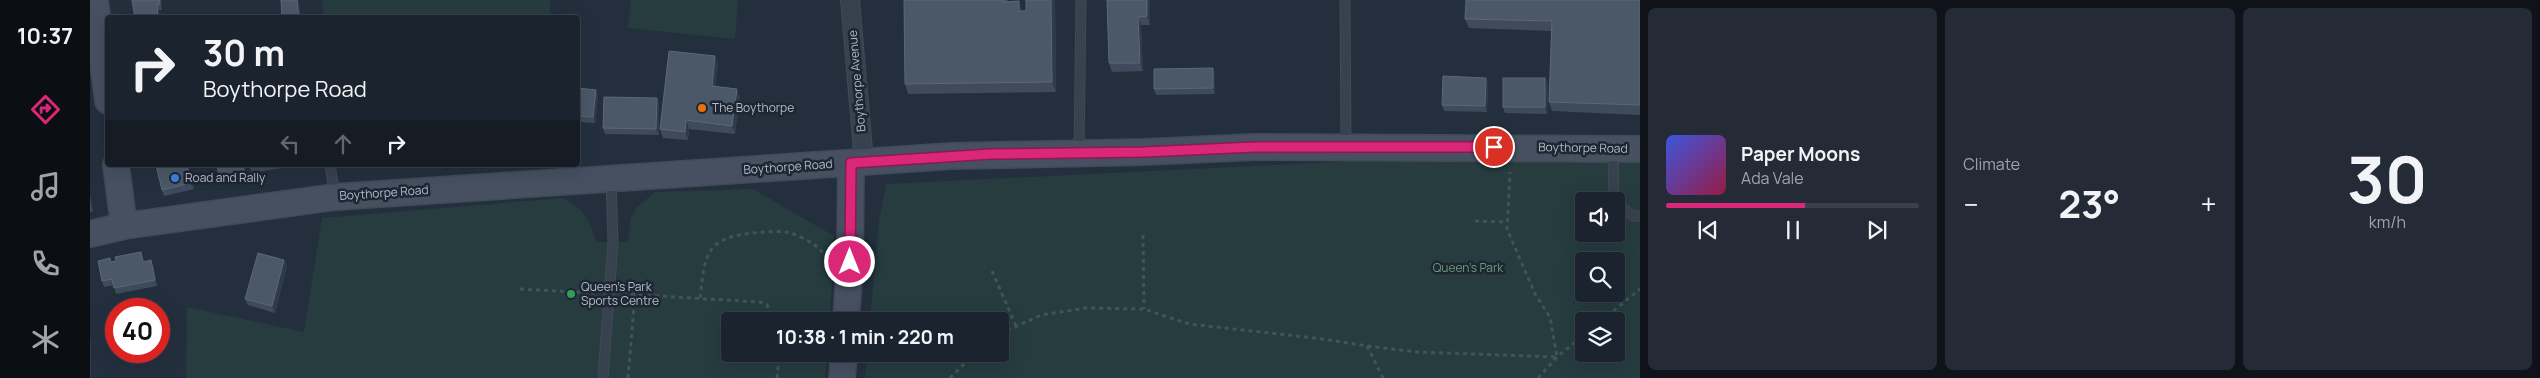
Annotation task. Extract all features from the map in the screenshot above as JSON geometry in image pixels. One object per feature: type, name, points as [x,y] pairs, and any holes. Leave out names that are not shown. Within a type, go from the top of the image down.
[{"type":"street","points":[[95,0],[105,78]]},
{"type":"street","name":"Boythorpe Avenue","points":[[847,312],[858,163],[850,0]]},
{"type":"street","name":"Boythorpe Road","points":[[90,234],[124,226],[335,197],[988,154],[1255,147],[1640,149]]},
{"type":"street","points":[[116,167],[124,226]]},
{"type":"street","points":[[842,378],[843,362]]},
{"type":"lane","points":[[1079,153],[1081,0]]},
{"type":"lane","points":[[1345,0],[1346,148]]},
{"type":"lane","points":[[1613,148],[1615,192]]},
{"type":"lane","points":[[330,167],[335,197]]},
{"type":"lane","points":[[603,378],[613,242],[610,179]]},
{"type":"lane","points":[[1625,210],[1633,216],[1640,216]]},
{"type":"path","points":[[1513,147],[1507,222],[1518,259],[1535,294],[1550,317],[1557,357]]},
{"type":"path","points":[[1475,221],[1507,222]]},
{"type":"path","points":[[700,298],[708,253],[718,241],[742,234],[771,231],[791,234],[816,246],[823,254],[850,262]]},
{"type":"path","points":[[1143,235],[1144,309]]},
{"type":"path","points":[[992,271],[1016,326]]},
{"type":"path","points":[[520,289],[596,293],[596,288],[624,290],[623,294],[760,302],[767,305],[769,312]]},
{"type":"path","points":[[1612,312],[1640,289]]},
{"type":"path","points":[[628,378],[635,295]]},
{"type":"path","points":[[1009,330],[1041,315],[1086,308],[1144,309],[1189,324],[1417,352],[1557,357]]},
{"type":"path","points":[[1538,378],[1557,357],[1575,342]]},
{"type":"path","points":[[1367,346],[1383,378]]},
{"type":"path","points":[[777,378],[778,362]]},
{"type":"path","points":[[950,378],[966,362]]},
{"type":"green space","points":[[322,0],[550,0],[550,15],[324,15]]},
{"type":"green space","points":[[631,0],[738,0],[735,39],[628,28]]},
{"type":"green space","name":"Queen's Park","points":[[1458,156],[1640,158],[1640,378],[865,378],[866,362],[1009,362],[1009,312],[871,312],[879,221],[886,184]]},
{"type":"green space","name":"Queen's Park Sports Centre","points":[[753,189],[834,236],[830,312],[721,312],[721,362],[826,362],[825,378],[186,378],[187,307],[304,332],[322,218],[563,198],[585,215],[596,242],[628,242],[631,218],[637,207],[655,192]]},
{"type":"building","points":[[132,0],[160,0],[160,4],[157,4],[158,15],[134,15]]},
{"type":"building","points":[[281,0],[297,0],[299,15],[282,15]]},
{"type":"building","points":[[904,0],[1019,1],[1019,11],[1026,11],[1026,0],[1051,0],[1052,82],[905,84]]},
{"type":"building","points":[[1107,0],[1147,0],[1147,16],[1138,17],[1140,63],[1109,63]]},
{"type":"building","points":[[1466,0],[1640,0],[1640,105],[1549,102],[1552,21],[1465,19]]},
{"type":"building","points":[[669,51],[715,56],[712,86],[737,89],[732,126],[686,120],[685,132],[660,129]]},
{"type":"building","points":[[1213,68],[1213,88],[1154,89],[1154,69]]},
{"type":"building","points":[[1443,76],[1486,78],[1485,106],[1442,105]]},
{"type":"building","points":[[1503,78],[1545,78],[1545,107],[1503,107]]},
{"type":"building","points":[[580,88],[596,90],[593,117],[580,116]]},
{"type":"building","points":[[604,97],[657,98],[656,129],[603,128]]},
{"type":"building","name":"Road and Rally","points":[[156,167],[187,167],[191,183],[162,190]]},
{"type":"building","points":[[217,167],[243,167],[244,171],[219,176]]},
{"type":"building","points":[[141,252],[143,262],[151,260],[155,280],[114,288],[112,279],[102,281],[98,261],[110,258],[111,262],[116,261],[115,257]]},
{"type":"building","points":[[258,253],[284,260],[272,306],[245,299]]},
{"type":"place","name":"The Boythorpe","points":[[702,108]]},
{"type":"place","name":"Road and Rally","points":[[175,178]]},
{"type":"place","name":"Queen's Park Sports Centre","points":[[571,294]]},
{"type":"route","points":[[850,262],[851,163],[991,154],[1144,152],[1255,147],[1494,147]]}]
